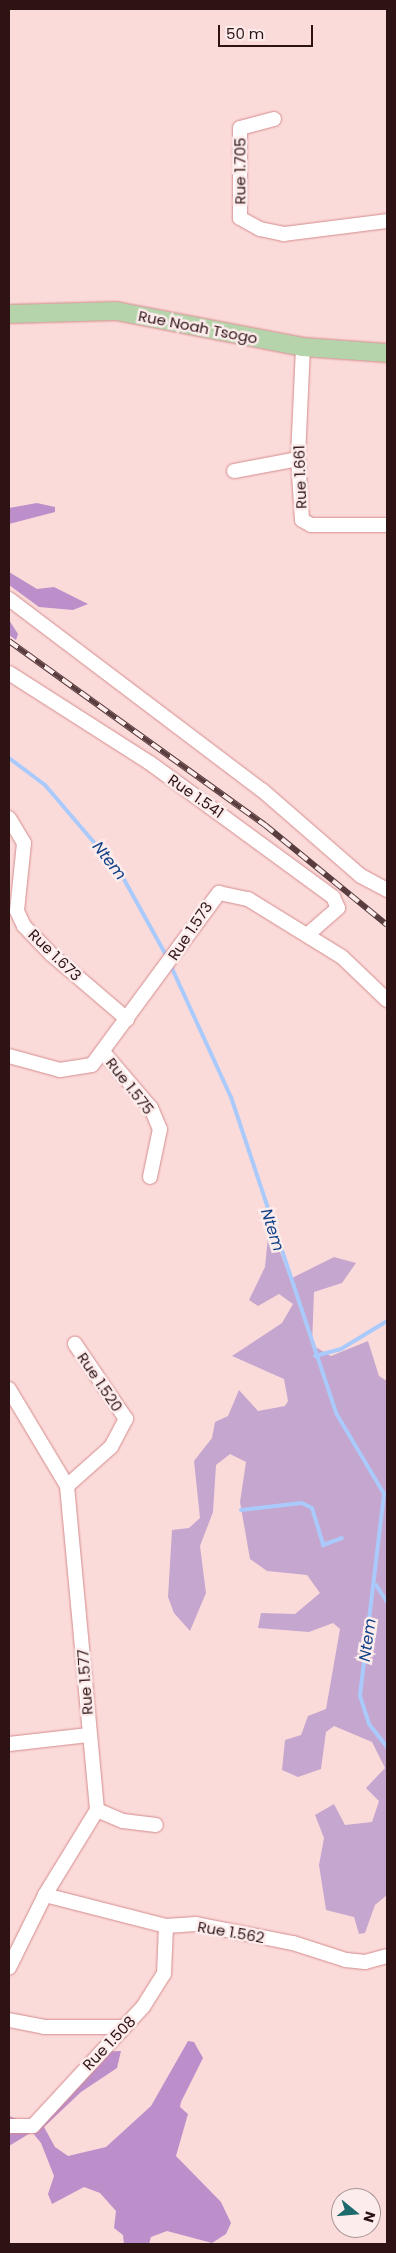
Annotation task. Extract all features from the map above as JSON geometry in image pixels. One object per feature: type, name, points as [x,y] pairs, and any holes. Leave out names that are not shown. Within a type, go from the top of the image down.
[{"type":"main road","name":"Rue Noah Tsogo","points":[[9,314],[116,311],[303,347],[387,353]]},
{"type":"street","name":"Rue 1.705","points":[[274,119],[240,128],[240,218],[260,229],[284,234],[387,221]]},
{"type":"street","name":"Rue 1.661","points":[[303,347],[298,459],[302,520],[311,525],[387,526]]},
{"type":"street","points":[[234,471],[298,459]]},
{"type":"street","points":[[9,599],[262,790],[361,876],[387,890]]},
{"type":"street","name":"Rue 1.541","points":[[9,673],[150,763],[333,896],[338,908],[307,935]]},
{"type":"street","name":"Rue 1.673","points":[[9,818],[24,843],[13,911],[52,955],[127,1018]]},
{"type":"street","name":"Rue 1.573","points":[[9,1056],[60,1070],[79,1069],[104,1052],[219,893],[248,899],[342,957],[387,1000]]},
{"type":"street","name":"Rue 1.575","points":[[104,1052],[151,1108],[160,1129],[150,1177]]},
{"type":"street","name":"Rue 1.520","points":[[67,1486],[111,1447],[126,1419],[75,1344]]},
{"type":"street","name":"Rue 1.577","points":[[9,1389],[67,1486],[88,1735],[97,1810]]},
{"type":"street","points":[[9,1744],[88,1735]]},
{"type":"street","points":[[9,1968],[45,1895],[74,1855],[97,1810],[123,1821],[156,1825]]},
{"type":"street","name":"Rue 1.562","points":[[45,1895],[166,1926],[196,1924],[293,1943],[346,1960],[364,1962],[387,1956]]},
{"type":"street","name":"Rue 1.508","points":[[9,2126],[33,2126],[161,1985],[166,1926]]},
{"type":"street","points":[[9,2020],[44,2027],[121,2027]]},
{"type":"shaded area","points":[[37,503],[55,507],[55,512],[9,524],[9,508]]},
{"type":"shaded area","points":[[9,572],[37,589],[54,587],[88,604],[73,610],[39,607],[9,585]]},
{"type":"shaded area","points":[[9,620],[18,634],[16,640],[9,635]]},
{"type":"shaded area","points":[[268,1237],[277,1244],[290,1279],[334,1257],[356,1263],[342,1283],[314,1292],[312,1345],[331,1356],[368,1341],[379,1376],[387,1381],[387,1895],[375,1905],[365,1933],[359,1934],[354,1917],[326,1910],[319,1865],[324,1838],[315,1815],[334,1804],[345,1825],[372,1822],[379,1801],[366,1788],[385,1768],[372,1742],[334,1726],[326,1732],[321,1769],[298,1777],[282,1770],[285,1740],[301,1735],[308,1716],[326,1709],[340,1629],[333,1623],[309,1632],[258,1628],[261,1613],[295,1614],[320,1593],[307,1575],[267,1571],[250,1559],[240,1502],[246,1462],[230,1454],[216,1465],[213,1512],[200,1546],[206,1593],[190,1631],[174,1613],[168,1597],[172,1530],[189,1528],[200,1518],[194,1461],[212,1438],[215,1422],[228,1416],[239,1390],[258,1411],[285,1406],[288,1401],[284,1379],[232,1356],[282,1323],[293,1304],[279,1294],[258,1306],[249,1300],[265,1267]]},
{"type":"shaded area","points":[[188,2041],[194,2042],[203,2058],[181,2102],[180,2107],[188,2114],[176,2156],[221,2202],[231,2223],[226,2234],[212,2243],[167,2231],[151,2237],[149,2244],[124,2244],[123,2235],[114,2228],[116,2211],[100,2193],[84,2187],[52,2204],[48,2194],[54,2176],[41,2143],[32,2132],[9,2146],[9,2116],[29,2124],[92,2052],[121,2051],[117,2068],[81,2092],[44,2127],[55,2147],[68,2156],[106,2147],[151,2106]]},
{"type":"waterway","name":"Ntem","points":[[9,758],[45,785],[121,874],[167,957]]},
{"type":"waterway","name":"Ntem","points":[[170,964],[231,1097],[336,1413],[384,1494],[360,1696],[369,1724],[387,1747]]},
{"type":"waterway","points":[[315,1356],[341,1349],[387,1321]]},
{"type":"waterway","points":[[241,1510],[302,1503],[312,1508],[323,1545],[342,1538]]},
{"type":"waterway","points":[[376,1585],[387,1602]]},
{"type":"railway","points":[[9,641],[265,825],[387,925]]}]
